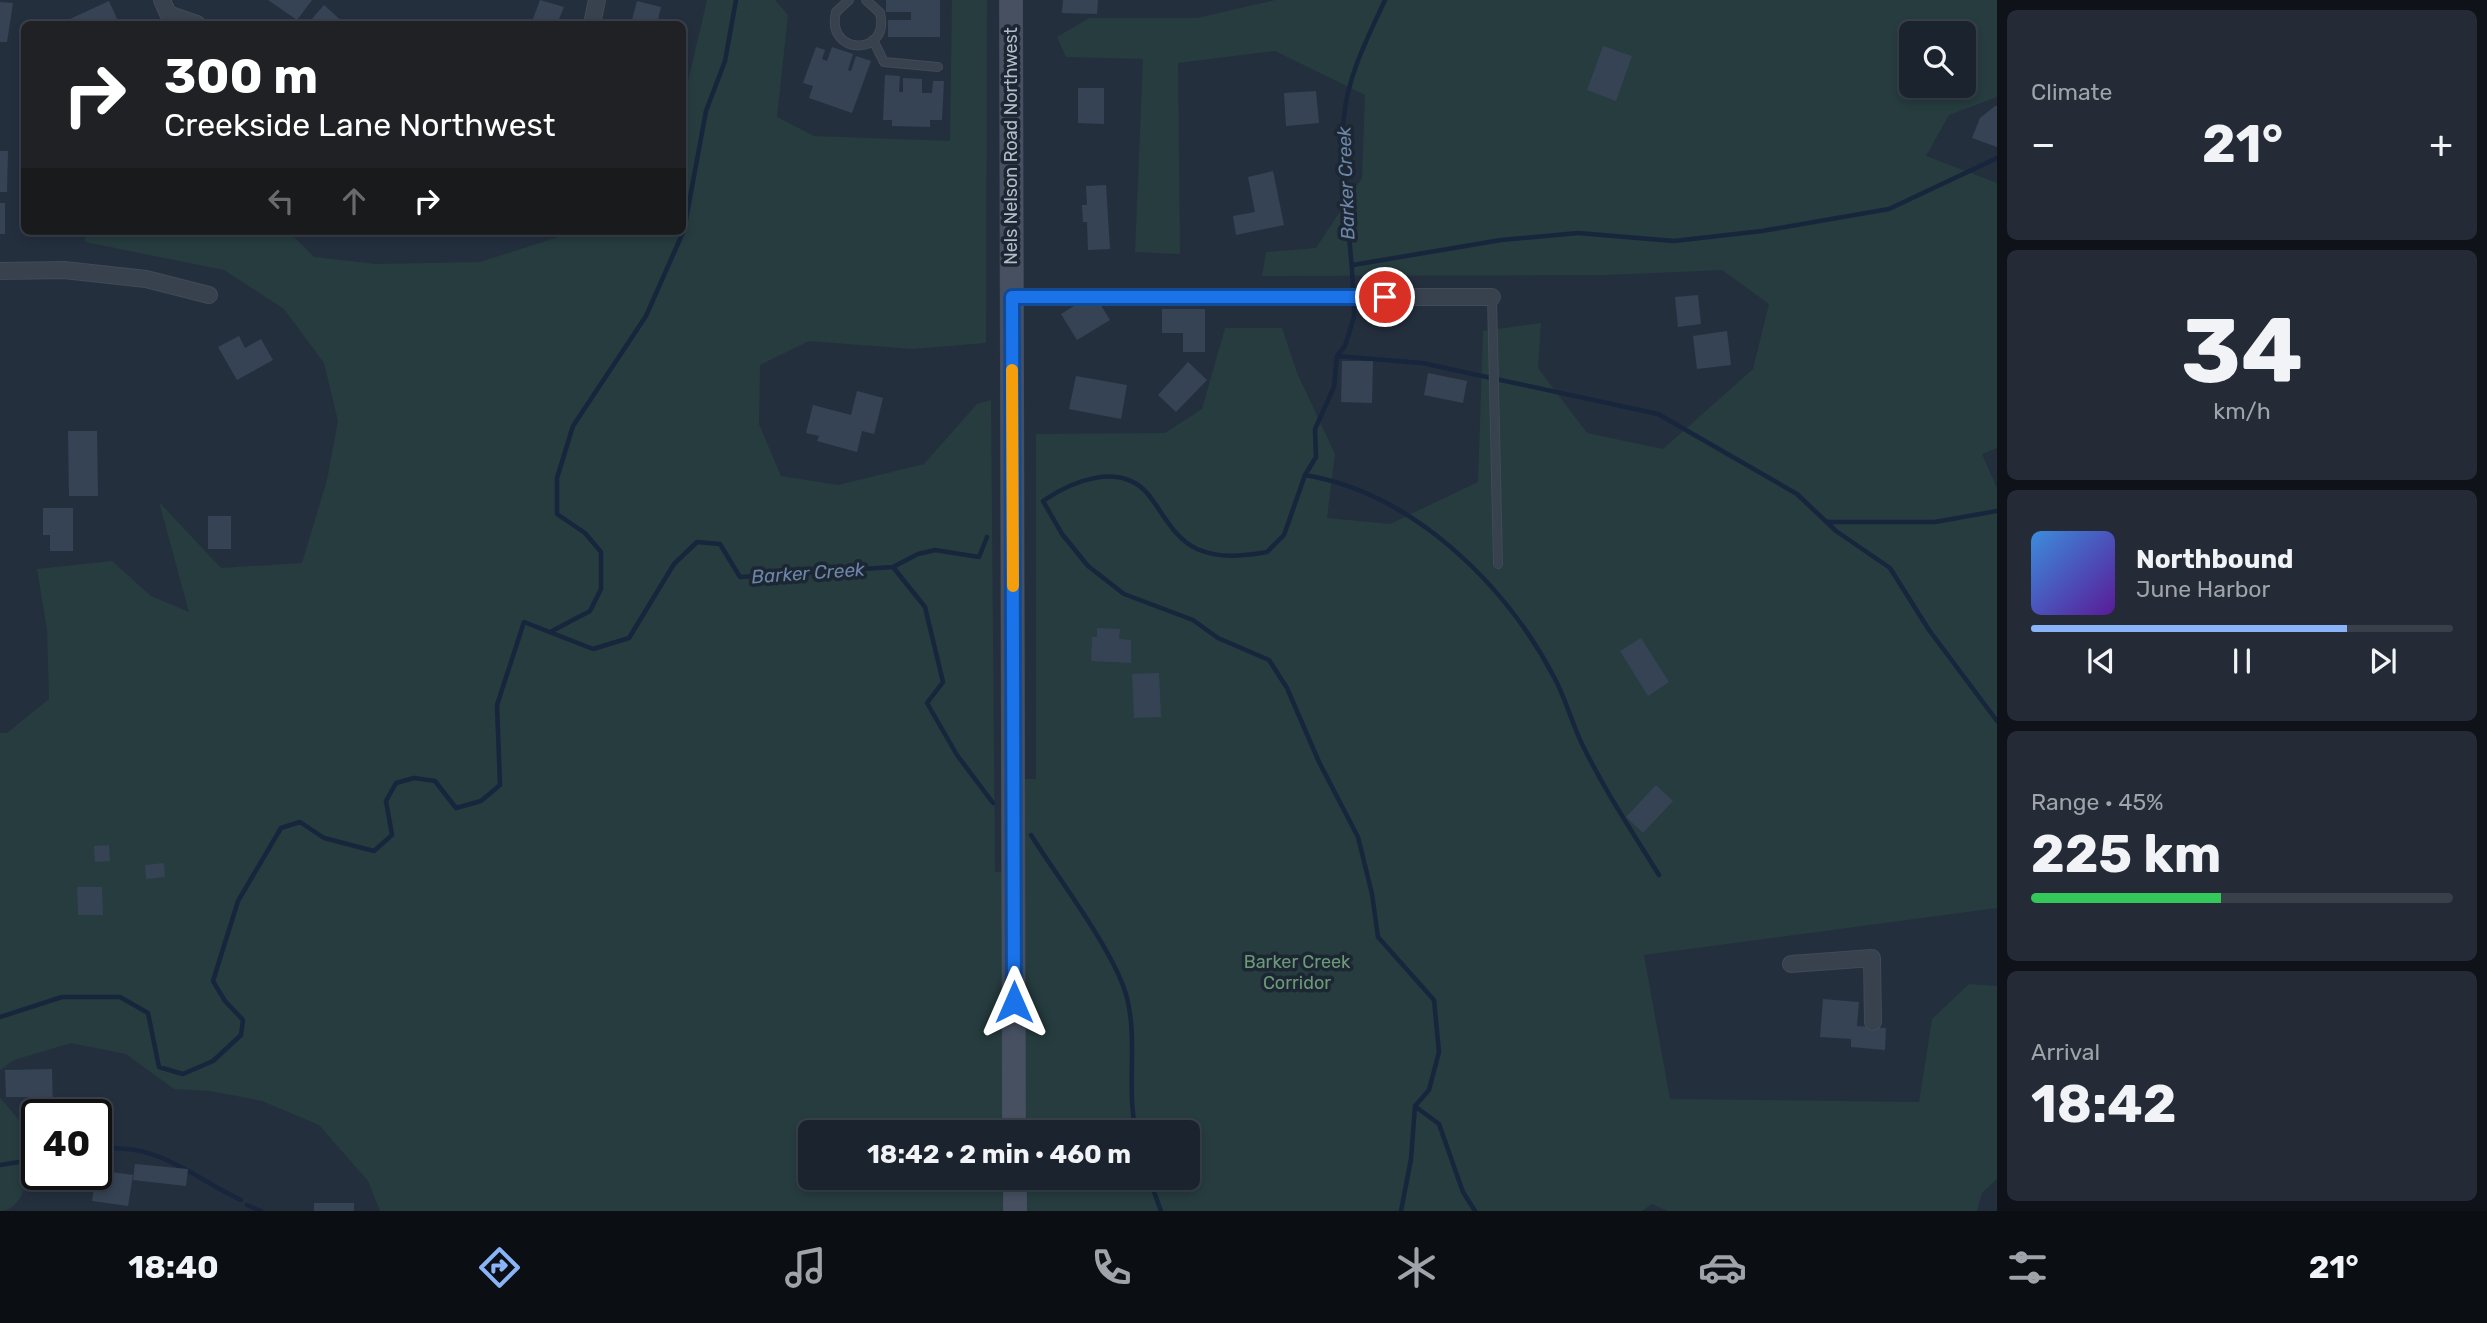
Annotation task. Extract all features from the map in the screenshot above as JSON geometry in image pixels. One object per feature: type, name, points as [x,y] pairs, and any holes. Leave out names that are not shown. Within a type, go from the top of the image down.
[{"type":"street","points":[[162,0],[169,14],[189,21]]},
{"type":"street","points":[[593,21],[597,0]]},
{"type":"street","name":"Nels Nelson Road Northwest","points":[[1011,0],[1014,1120]]},
{"type":"street","points":[[0,271],[64,270],[146,279],[209,295]]},
{"type":"street","points":[[1012,297],[1492,297]]},
{"type":"street","points":[[1791,964],[1872,958],[1873,1022]]},
{"type":"street","points":[[1014,1190],[1015,1211]]},
{"type":"lane","points":[[849,0],[836,12],[834,28],[843,41],[859,46],[873,40],[882,20],[876,6],[869,0]]},
{"type":"lane","points":[[873,40],[884,62],[901,66],[938,67]]},
{"type":"lane","points":[[1492,297],[1498,564]]},
{"type":"green space","name":"Barker Creek Corridor","points":[[707,0],[775,0],[788,15],[777,117],[814,136],[950,141],[952,0],[987,0],[986,343],[912,349],[809,341],[760,365],[759,424],[781,476],[838,485],[924,464],[977,404],[991,400],[995,872],[1013,871],[1012,779],[1036,779],[1036,434],[1165,433],[1202,409],[1225,328],[1282,328],[1297,373],[1335,454],[1327,518],[1390,524],[1478,482],[1483,331],[1541,323],[1538,368],[1587,433],[1663,449],[1753,369],[1769,304],[1722,270],[1606,275],[1262,276],[1266,252],[1316,248],[1362,178],[1365,95],[1275,51],[1178,63],[1180,254],[1135,252],[1143,59],[1066,57],[1057,37],[1089,18],[1197,18],[1275,0],[1997,0],[1997,97],[1949,115],[1926,156],[1997,183],[1997,448],[1982,454],[1997,488],[1997,908],[1644,955],[1670,1099],[1919,1102],[1932,1019],[1969,984],[1997,986],[1997,1179],[1982,1193],[1977,1211],[1668,1211],[1652,1204],[1642,1211],[380,1211],[368,1181],[319,1125],[262,1101],[210,1091],[174,1089],[126,1054],[71,1043],[14,1060],[0,1070],[0,733],[7,733],[49,699],[47,629],[37,569],[112,561],[151,596],[189,612],[159,502],[221,568],[302,563],[327,480],[338,421],[324,363],[284,309],[224,270],[85,242],[85,235],[292,235],[314,257],[376,264],[480,262],[564,235],[686,235],[686,90]]},
{"type":"green space","points":[[0,1097],[21,1124],[21,1190],[24,1190],[17,1202],[0,1211]]},
{"type":"building","points":[[268,0],[312,0],[297,20]]},
{"type":"building","points":[[540,0],[564,7],[558,21],[532,21]]},
{"type":"building","points":[[886,0],[940,0],[940,37],[888,37],[888,20],[911,20],[911,12],[886,12]]},
{"type":"building","points":[[1063,0],[1098,0],[1097,14],[1062,13]]},
{"type":"building","points":[[109,1],[118,21],[71,21],[70,19]]},
{"type":"building","points":[[637,1],[661,7],[658,21],[632,21]]},
{"type":"building","points":[[0,2],[13,3],[7,42],[0,42]]},
{"type":"building","points":[[324,5],[342,21],[310,21]]},
{"type":"building","points":[[1603,46],[1632,56],[1616,101],[1587,90]]},
{"type":"building","points":[[816,47],[825,50],[822,59],[827,61],[832,47],[853,54],[848,70],[851,71],[856,56],[871,61],[852,113],[809,98],[813,86],[803,83]]},
{"type":"building","points":[[885,75],[900,76],[899,92],[903,92],[903,78],[922,79],[922,93],[932,93],[933,81],[944,81],[942,120],[930,120],[930,127],[892,126],[892,120],[883,120]]},
{"type":"building","points":[[1078,88],[1104,88],[1104,124],[1078,123]]},
{"type":"building","points":[[1316,91],[1319,123],[1286,126],[1284,93]]},
{"type":"building","points":[[1995,106],[1997,147],[1972,138],[1980,118]]},
{"type":"building","points":[[0,151],[8,151],[7,192],[0,192]]},
{"type":"building","points":[[1273,171],[1284,225],[1236,235],[1233,216],[1255,212],[1248,177]]},
{"type":"building","points":[[1106,185],[1110,249],[1088,250],[1087,222],[1083,222],[1082,205],[1087,205],[1086,186]]},
{"type":"building","points":[[0,203],[5,203],[5,234],[0,234]]},
{"type":"building","points":[[1698,295],[1701,324],[1678,327],[1675,297]]},
{"type":"building","points":[[1097,299],[1110,320],[1077,340],[1061,314],[1082,301],[1086,306]]},
{"type":"building","points":[[1162,309],[1205,309],[1205,352],[1183,352],[1183,333],[1162,333]]},
{"type":"building","points":[[1727,331],[1731,365],[1697,369],[1693,336]]},
{"type":"building","points":[[239,336],[245,348],[261,339],[273,360],[237,380],[218,347]]},
{"type":"building","points":[[1342,361],[1373,361],[1372,403],[1341,402]]},
{"type":"building","points":[[1188,362],[1207,380],[1176,412],[1158,395]]},
{"type":"building","points":[[1428,373],[1467,381],[1463,403],[1424,395]]},
{"type":"building","points":[[1076,376],[1127,385],[1121,419],[1069,409]]},
{"type":"building","points":[[857,391],[883,398],[874,434],[862,431],[857,452],[817,441],[819,436],[806,433],[813,405],[851,415]]},
{"type":"building","points":[[68,431],[97,431],[98,496],[69,496]]},
{"type":"building","points":[[43,508],[73,508],[73,551],[50,551],[50,535],[43,535]]},
{"type":"building","points":[[208,516],[231,516],[231,549],[208,549]]},
{"type":"building","points":[[1097,628],[1120,629],[1119,639],[1131,640],[1131,663],[1091,661],[1092,637],[1097,637]]},
{"type":"building","points":[[1641,638],[1669,682],[1648,696],[1620,651]]},
{"type":"building","points":[[1159,673],[1161,717],[1134,718],[1132,674]]},
{"type":"building","points":[[1656,785],[1673,801],[1643,833],[1626,817]]},
{"type":"building","points":[[109,845],[110,861],[95,862],[94,846]]},
{"type":"building","points":[[164,863],[165,877],[146,879],[145,865]]},
{"type":"building","points":[[77,887],[102,887],[103,915],[78,915]]},
{"type":"building","points":[[1823,999],[1859,1002],[1857,1026],[1886,1028],[1885,1050],[1851,1047],[1851,1039],[1820,1037]]},
{"type":"building","points":[[52,1069],[53,1099],[6,1097],[5,1070]]},
{"type":"building","points":[[135,1164],[188,1169],[186,1186],[133,1180]]},
{"type":"building","points":[[112,1172],[133,1175],[128,1206],[92,1201],[94,1190],[112,1190]]},
{"type":"building","points":[[314,1203],[354,1203],[354,1211],[314,1211]]},
{"type":"waterway","points":[[686,219],[706,111],[725,61],[736,0]]},
{"type":"waterway","name":"Barker Creek","points":[[1353,292],[1342,160],[1344,116],[1354,71],[1385,0]]},
{"type":"waterway","points":[[1353,265],[1501,240],[1578,233],[1674,241],[1762,231],[1889,209],[1997,158]]},
{"type":"waterway","points":[[552,631],[590,611],[601,589],[601,552],[585,533],[557,514],[557,478],[573,426],[646,316],[682,235]]},
{"type":"waterway","points":[[1354,301],[1354,317],[1345,346],[1337,356],[1334,387],[1315,429],[1316,457],[1305,475],[1284,535],[1267,552],[1223,555],[1197,549],[1181,538],[1147,493],[1123,478],[1095,478],[1081,482],[1043,501],[1062,534],[1088,566],[1124,594],[1193,620],[1218,638],[1269,660],[1287,688],[1319,762],[1358,837],[1372,894],[1378,937],[1434,1000],[1439,1052],[1429,1090],[1415,1106],[1411,1159],[1401,1211]]},
{"type":"waterway","points":[[1337,356],[1422,363],[1658,414],[1797,494],[1836,531],[1890,568],[1929,630],[1997,721]]},
{"type":"waterway","points":[[1305,475],[1345,485],[1383,501],[1418,522],[1452,548],[1482,577],[1534,642],[1558,685],[1592,763],[1659,875]]},
{"type":"waterway","points":[[1827,522],[1935,522],[1997,511]]},
{"type":"waterway","name":"Barker Creek","points":[[0,1017],[62,997],[120,997],[148,1013],[159,1067],[183,1074],[213,1061],[241,1035],[243,1020],[225,1001],[213,981],[238,901],[281,828],[300,822],[324,838],[374,851],[392,835],[386,801],[396,783],[414,778],[435,781],[456,808],[481,801],[500,785],[497,705],[524,622],[593,649],[629,638],[674,564],[697,542],[720,544],[740,577],[893,567],[918,554],[935,550],[979,557],[987,537]]},
{"type":"waterway","points":[[893,567],[925,607],[943,682],[927,703],[957,755],[993,803]]},
{"type":"waterway","points":[[1031,835],[1085,915],[1121,980],[1132,1031],[1134,1120]]},
{"type":"waterway","points":[[1416,1107],[1439,1124],[1463,1192],[1475,1211]]},
{"type":"waterway","points":[[112,1148],[137,1150],[155,1155],[241,1200]]},
{"type":"waterway","points":[[0,1165],[21,1162]]},
{"type":"waterway","points":[[1153,1190],[1161,1211]]},
{"type":"waterway","points":[[247,1205],[261,1211]]},
{"type":"slow traffic","points":[[1012,370],[1013,586]]},
{"type":"route","points":[[1014,1002],[1012,297],[1385,297]]}]
